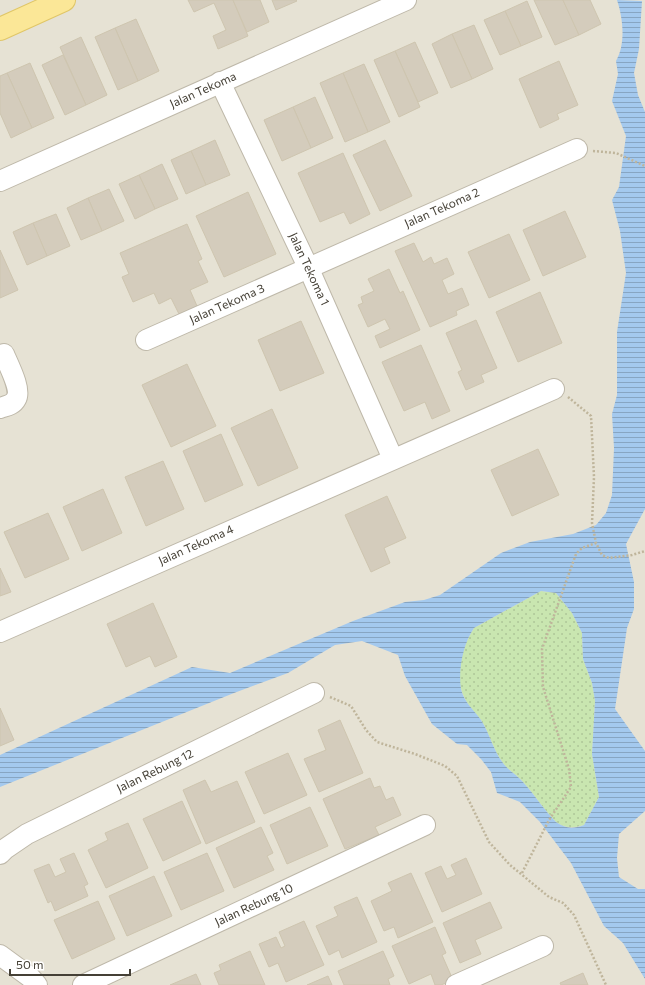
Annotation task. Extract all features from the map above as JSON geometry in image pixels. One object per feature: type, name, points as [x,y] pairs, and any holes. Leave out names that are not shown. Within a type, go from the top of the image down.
[{"type":"main road","points":[[0,29],[64,0]]},
{"type":"street","name":"Jalan Tekoma","points":[[0,181],[406,0]]},
{"type":"street","name":"Jalan Tekoma 1","points":[[220,82],[308,267],[393,458]]},
{"type":"street","name":"Jalan Tekoma 2","points":[[308,267],[576,149]]},
{"type":"street","name":"Jalan Tekoma 3","points":[[146,340],[308,267]]},
{"type":"street","points":[[0,408],[12,404],[17,398],[18,391],[4,354]]},
{"type":"street","name":"Jalan Tekoma 4","points":[[0,632],[393,458],[554,389]]},
{"type":"street","name":"Jalan Rebung 12","points":[[0,854],[4,849],[27,834],[314,693]]},
{"type":"street","name":"Jalan Rebung 10","points":[[83,985],[425,825]]},
{"type":"street","points":[[456,985],[543,946]]},
{"type":"street","points":[[0,954],[30,977],[37,985]]},
{"type":"path","points":[[600,152],[616,153],[645,166]]},
{"type":"path","points":[[554,389],[574,401],[592,416],[594,476],[592,524],[596,543],[602,555],[609,558],[645,551]]},
{"type":"path","points":[[522,873],[549,820],[571,787],[569,769],[543,687],[542,649],[576,554],[582,548],[596,543]]},
{"type":"path","points":[[314,693],[338,699],[351,706],[366,730],[377,742],[445,766],[457,776],[490,842],[510,865],[522,873],[549,897],[563,903],[574,915],[606,985]]},
{"type":"shaded area","points":[[0,0],[645,0],[645,985],[0,985]]},
{"type":"green space","points":[[541,591],[556,593],[572,613],[582,633],[583,659],[592,683],[595,701],[592,754],[599,797],[584,825],[576,827],[566,827],[556,822],[547,813],[532,792],[505,765],[497,753],[481,720],[466,700],[460,685],[459,677],[461,659],[466,642],[474,628]]},
{"type":"water","points":[[617,0],[642,1],[639,49],[634,73],[638,95],[645,112],[645,509],[626,544],[634,582],[634,609],[627,628],[615,709],[645,751],[645,811],[619,834],[617,858],[619,877],[638,889],[645,889],[645,979],[623,943],[604,926],[571,863],[540,822],[520,802],[497,793],[491,772],[467,745],[457,744],[432,724],[405,676],[398,655],[362,641],[335,645],[288,673],[234,693],[0,787],[0,755],[192,667],[230,673],[353,621],[405,602],[424,600],[440,595],[501,553],[530,542],[573,534],[596,525],[606,513],[612,495],[614,448],[612,414],[617,395],[617,332],[626,273],[620,231],[612,200],[619,187],[626,136],[612,101],[618,74],[616,61],[622,39],[622,23]],"holes":[[[541,591],[556,593],[572,613],[582,633],[583,659],[592,683],[595,701],[592,754],[599,797],[584,825],[573,828],[563,826],[556,822],[547,813],[532,792],[503,763],[481,720],[464,698],[460,682],[464,649],[474,628]]]},
{"type":"building","points":[[188,0],[233,0],[248,36],[218,49],[213,36],[226,30],[214,3],[194,12]]},
{"type":"building","points":[[233,0],[260,0],[269,22],[247,32]]},
{"type":"building","points":[[272,0],[296,0],[297,1],[276,10]]},
{"type":"building","points":[[534,0],[563,0],[579,35],[555,45]]},
{"type":"building","points":[[563,0],[590,0],[601,24],[579,35]]},
{"type":"building","points":[[527,1],[542,37],[521,46],[505,11]]},
{"type":"building","points":[[505,11],[521,46],[500,55],[484,20]]},
{"type":"building","points":[[136,19],[159,71],[138,81],[115,28]]},
{"type":"building","points":[[474,25],[493,69],[472,79],[452,34]]},
{"type":"building","points":[[115,28],[138,81],[118,90],[95,37]]},
{"type":"building","points":[[452,34],[472,79],[451,88],[432,44]]},
{"type":"building","points":[[81,37],[107,95],[86,105],[60,47]]},
{"type":"building","points":[[415,42],[438,93],[418,102],[395,51]]},
{"type":"building","points":[[395,51],[420,107],[399,117],[374,60]]},
{"type":"building","points":[[63,55],[86,105],[65,115],[42,65]]},
{"type":"building","points":[[559,61],[578,105],[557,114],[559,119],[540,128],[519,79]]},
{"type":"building","points":[[30,63],[54,118],[32,128],[7,73]]},
{"type":"building","points":[[364,64],[390,122],[368,132],[343,73]]},
{"type":"building","points":[[7,73],[32,128],[11,138],[0,113],[0,76]]},
{"type":"building","points":[[343,73],[368,132],[345,142],[320,83]]},
{"type":"building","points":[[315,97],[333,138],[311,148],[293,107]]},
{"type":"building","points":[[293,107],[311,148],[282,161],[264,120]]},
{"type":"building","points":[[215,140],[230,175],[206,185],[191,151]]},
{"type":"building","points":[[385,140],[412,196],[380,211],[353,155]]},
{"type":"building","points":[[191,151],[206,185],[186,194],[171,160]]},
{"type":"building","points":[[343,153],[370,214],[350,224],[344,212],[320,222],[298,173]]},
{"type":"building","points":[[162,164],[178,199],[155,209],[139,175]]},
{"type":"building","points":[[139,175],[155,209],[135,219],[119,184]]},
{"type":"building","points":[[109,189],[124,221],[102,231],[88,198]]},
{"type":"building","points":[[248,192],[276,254],[224,277],[196,216]]},
{"type":"building","points":[[88,198],[102,231],[81,240],[67,208]]},
{"type":"building","points":[[565,211],[586,257],[543,276],[523,230]]},
{"type":"building","points":[[56,214],[70,246],[47,256],[33,223]]},
{"type":"building","points":[[33,223],[47,256],[27,265],[13,232]]},
{"type":"building","points":[[187,224],[202,259],[198,261],[208,282],[190,290],[197,306],[179,314],[171,298],[159,304],[154,293],[133,302],[122,277],[129,274],[120,253]]},
{"type":"building","points":[[509,234],[530,280],[489,298],[468,252]]},
{"type":"building","points":[[414,243],[423,262],[431,257],[434,264],[447,258],[454,274],[442,280],[448,294],[462,288],[469,305],[456,311],[457,315],[430,327],[395,251]]},
{"type":"building","points":[[0,250],[18,290],[0,298]]},
{"type":"building","points":[[389,269],[400,293],[403,291],[420,330],[380,348],[375,336],[390,329],[385,319],[368,327],[358,305],[363,303],[361,297],[374,291],[368,279]]},
{"type":"building","points":[[540,292],[562,343],[518,362],[496,312]]},
{"type":"building","points":[[476,320],[497,368],[481,375],[484,382],[466,390],[458,372],[462,370],[446,333]]},
{"type":"building","points":[[301,321],[324,373],[280,391],[258,340]]},
{"type":"building","points":[[421,345],[450,411],[432,419],[425,402],[404,411],[382,362]]},
{"type":"building","points":[[187,364],[216,426],[171,447],[142,385]]},
{"type":"building","points":[[272,409],[298,468],[258,486],[231,428]]},
{"type":"building","points":[[221,434],[243,485],[205,502],[183,451]]},
{"type":"building","points":[[538,449],[559,495],[512,516],[491,470]]},
{"type":"building","points":[[163,461],[184,509],[146,526],[125,477]]},
{"type":"building","points":[[103,489],[122,533],[82,551],[63,507]]},
{"type":"building","points":[[387,496],[406,538],[384,548],[390,563],[371,572],[345,515]]},
{"type":"building","points":[[48,513],[69,559],[25,578],[4,532]]},
{"type":"building","points":[[0,568],[11,592],[0,596]]},
{"type":"building","points":[[153,603],[177,657],[155,667],[150,656],[126,667],[107,624]]},
{"type":"building","points":[[0,708],[14,740],[0,746]]},
{"type":"building","points":[[340,720],[363,773],[319,792],[304,759],[326,750],[318,730]]},
{"type":"building","points":[[288,753],[307,795],[264,814],[245,772]]},
{"type":"building","points":[[370,778],[374,788],[380,786],[386,800],[393,797],[401,815],[375,827],[379,835],[345,849],[323,799]]},
{"type":"building","points":[[205,780],[211,792],[237,781],[255,822],[206,844],[183,790]]},
{"type":"building","points":[[182,801],[201,843],[163,861],[143,819]]},
{"type":"building","points":[[310,807],[328,846],[287,864],[270,825]]},
{"type":"building","points":[[128,823],[148,868],[106,888],[88,850],[108,840],[105,833]]},
{"type":"building","points":[[261,827],[273,853],[267,856],[274,870],[234,888],[216,848]]},
{"type":"building","points":[[74,853],[88,884],[84,886],[88,896],[55,911],[51,901],[48,903],[34,870],[49,864],[55,877],[66,872],[60,859]]},
{"type":"building","points":[[207,853],[224,891],[181,910],[164,872]]},
{"type":"building","points":[[466,858],[482,894],[442,912],[425,873],[441,866],[447,879],[456,875],[451,865]]},
{"type":"building","points":[[411,873],[433,922],[398,938],[394,927],[384,931],[371,901],[392,891],[388,883]]},
{"type":"building","points":[[154,876],[172,916],[127,936],[109,896]]},
{"type":"building","points":[[357,897],[377,942],[342,958],[339,950],[329,955],[316,926],[338,916],[334,907]]},
{"type":"building","points":[[98,901],[115,939],[72,959],[54,920]]},
{"type":"building","points":[[490,902],[502,928],[475,940],[481,954],[460,963],[443,923]]},
{"type":"building","points":[[304,921],[324,965],[286,982],[278,963],[269,967],[259,944],[276,937],[281,948],[285,946],[279,932]]},
{"type":"building","points":[[435,927],[446,953],[442,955],[453,980],[441,985],[435,985],[431,974],[409,984],[392,946]]},
{"type":"building","points":[[250,951],[265,985],[219,985],[214,973],[221,970],[219,965]]},
{"type":"building","points":[[383,951],[394,976],[388,979],[390,985],[344,985],[338,971]]},
{"type":"building","points":[[583,973],[588,985],[561,985],[560,983]]},
{"type":"building","points":[[196,974],[201,985],[170,985]]},
{"type":"building","points":[[328,976],[332,985],[307,985]]}]
